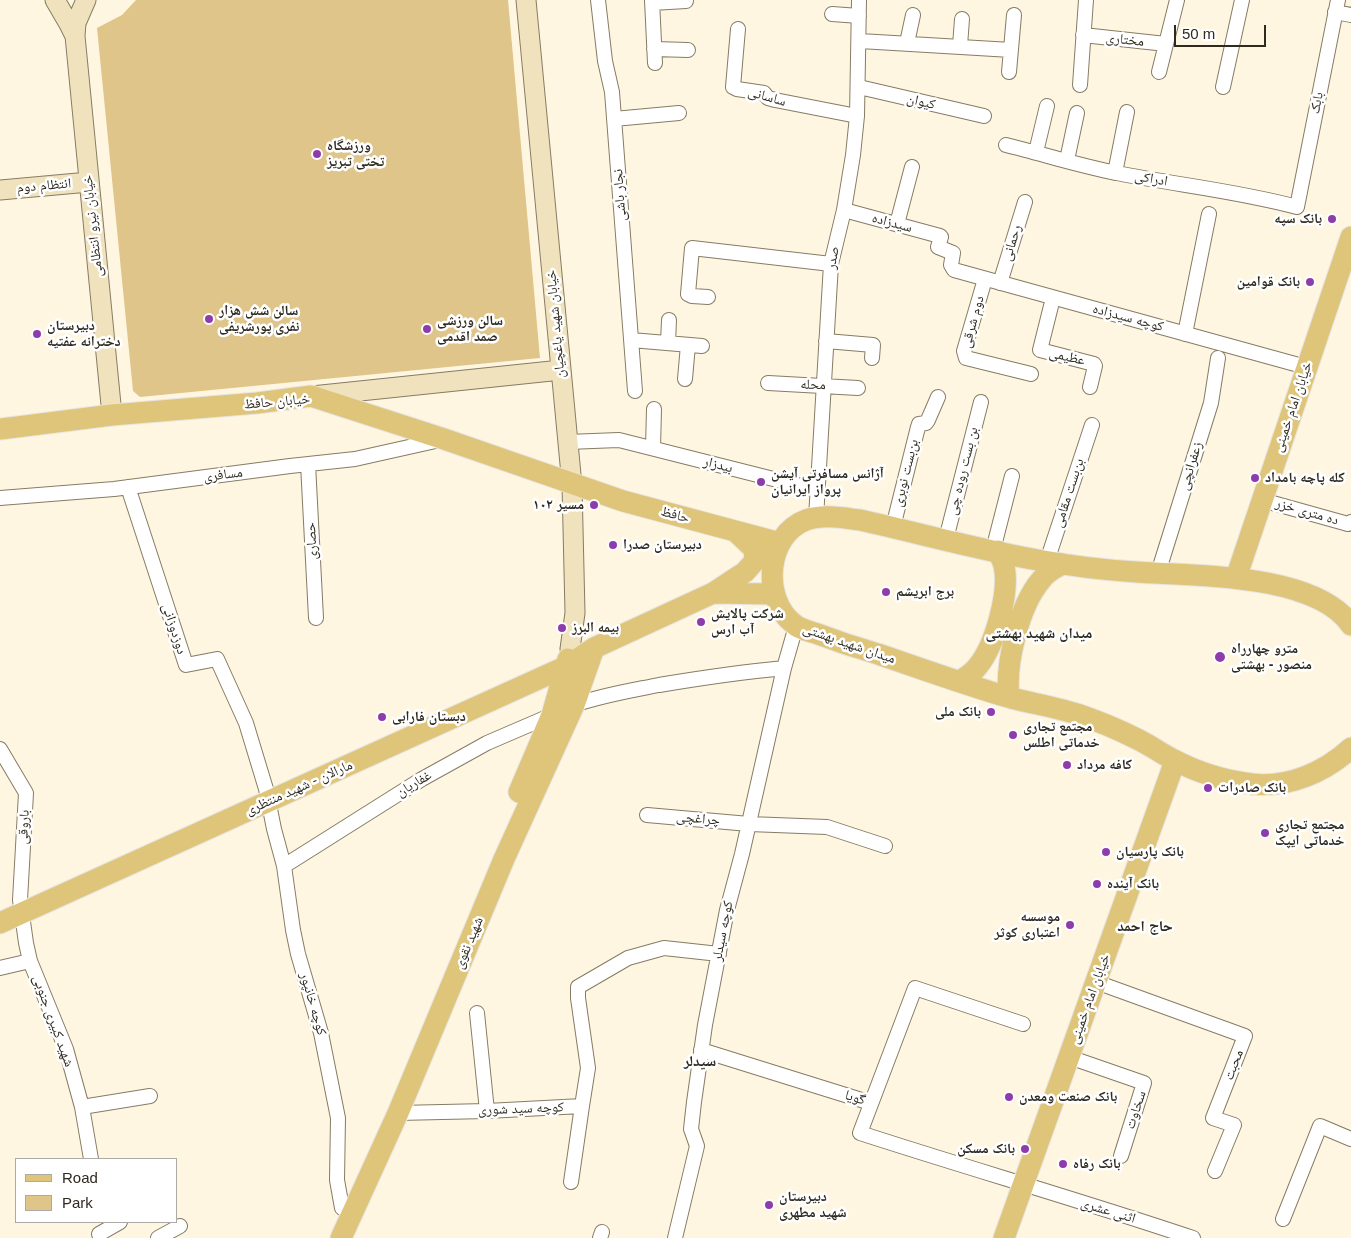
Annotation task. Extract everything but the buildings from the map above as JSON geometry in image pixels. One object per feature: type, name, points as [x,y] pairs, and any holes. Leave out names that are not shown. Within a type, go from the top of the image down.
[{"type":"main road","name":"خیابان نیرو انتظامی","points":[[55,0],[74,36]]},
{"type":"main road","name":"خیابان نیرو انتظامی","points":[[86,0],[76,23],[74,36],[112,415]]},
{"type":"main road","name":"خیابان شهید یاغچیان","points":[[526,0],[572,484],[575,613],[569,658]]},
{"type":"main road","name":"انتظام دوم","points":[[0,190],[89,182]]},
{"type":"main road","name":"خیابان امام خمینی","points":[[1236,578],[1351,237]]},
{"type":"main road","points":[[311,396],[561,370]]},
{"type":"main road","name":"خیابان حافظ","points":[[0,428],[112,415],[258,403],[311,396],[444,439],[572,484]]},
{"type":"main road","name":"حافظ","points":[[572,484],[622,501],[780,543]]},
{"type":"main road","name":"میدان شهید بهشتی","points":[[1351,625],[1345,616],[1314,595],[1236,578],[1158,573],[1055,562],[996,551],[860,520],[837,517],[816,518],[795,526],[787,532],[780,543],[773,562],[774,594],[783,613],[796,626],[1009,697],[1082,716],[1135,738],[1175,761],[1215,776],[1236,782],[1278,784],[1305,777],[1328,767],[1351,748]]},
{"type":"main road","name":"مارالان - شهید منتظری","points":[[0,923],[267,796],[712,593],[745,572],[754,562],[755,550],[734,531]]},
{"type":"main road","points":[[960,681],[978,666],[988,650],[999,622],[1005,594],[1005,579],[1004,565],[996,551]]},
{"type":"main road","points":[[1009,697],[1008,670],[1022,618],[1040,580],[1055,562]]},
{"type":"main road","points":[[712,593],[774,594]]},
{"type":"main road","name":"شهید نقوی","points":[[341,1238],[398,1113],[504,859],[574,705],[594,648]]},
{"type":"main road","name":"شهید نقوی","points":[[329,1238],[387,1106],[552,715],[569,658]]},
{"type":"main road","name":"خیابان امام خمینی","points":[[1004,1238],[1175,761]]},
{"type":"street","name":"نجار باشی","points":[[598,0],[605,61],[612,92],[635,391]]},
{"type":"street","name":"صدر","points":[[816,518],[831,264],[844,210],[858,116],[859,0]]},
{"type":"street","points":[[1080,86],[1086,0]]},
{"type":"street","points":[[1159,72],[1176,0]]},
{"type":"street","points":[[1223,87],[1242,0]]},
{"type":"street","points":[[686,1],[652,2],[655,56],[688,50]]},
{"type":"street","points":[[1337,6],[1351,15]]},
{"type":"street","name":"بابک","points":[[1297,207],[1337,6]]},
{"type":"street","points":[[832,14],[859,16]]},
{"type":"street","points":[[908,43],[914,15]]},
{"type":"street","points":[[1009,72],[1014,15]]},
{"type":"street","points":[[960,46],[962,19]]},
{"type":"street","name":"ساسانی","points":[[738,29],[733,86],[737,89],[764,93],[768,98],[775,100],[858,116]]},
{"type":"street","name":"مختاری","points":[[1084,35],[1166,44]]},
{"type":"street","points":[[860,41],[1011,50]]},
{"type":"street","name":"کیوان","points":[[859,87],[984,116]]},
{"type":"street","points":[[1036,152],[1047,106]]},
{"type":"street","points":[[1115,173],[1127,112]]},
{"type":"street","points":[[614,119],[679,113]]},
{"type":"street","points":[[1067,160],[1077,113]]},
{"type":"street","name":"ادراکی","points":[[1006,145],[1115,173],[1266,199],[1297,207]]},
{"type":"street","points":[[896,224],[912,167]]},
{"type":"street","name":"رحمانی","points":[[1000,283],[1024,202]]},
{"type":"street","name":"سیدزاده","points":[[844,210],[941,236],[938,247],[953,253],[952,268]]},
{"type":"street","points":[[1185,334],[1209,214]]},
{"type":"street","points":[[708,297],[688,294],[692,248],[831,264]]},
{"type":"street","name":"کوچه سیدزاده","points":[[952,268],[985,279],[1306,367]]},
{"type":"street","name":"دوم شرقی","points":[[985,279],[964,356],[1031,374]]},
{"type":"street","name":"عظیمی","points":[[1053,298],[1040,350],[1094,364],[1090,387]]},
{"type":"street","points":[[668,343],[669,320]]},
{"type":"street","points":[[631,340],[702,346]]},
{"type":"street","points":[[826,342],[873,345],[872,358]]},
{"type":"street","points":[[685,379],[688,345]]},
{"type":"street","name":"زعفرانچی","points":[[1158,573],[1211,403],[1218,358]]},
{"type":"street","name":"محله","points":[[768,383],[858,388]]},
{"type":"street","name":"بن‌بست نوبری","points":[[893,527],[919,424],[928,420],[938,397]]},
{"type":"street","name":"بن بست روده چی","points":[[946,539],[981,402]]},
{"type":"street","points":[[653,448],[654,409]]},
{"type":"street","name":"بن‌بست مقامی","points":[[1055,562],[1092,425]]},
{"type":"street","name":"بیدزار","points":[[567,442],[619,434],[653,448],[817,490]]},
{"type":"street","name":"مسافری","points":[[0,498],[128,487],[308,464],[355,460],[444,439]]},
{"type":"street","name":"حصاری","points":[[308,464],[316,618]]},
{"type":"street","points":[[996,551],[1012,476]]},
{"type":"street","name":"دوزدوزانی","points":[[128,487],[186,665],[218,659],[246,723],[267,796]]},
{"type":"street","name":"ده متری خزر","points":[[1262,500],[1348,524],[1351,522]]},
{"type":"street","name":"کوچه سیدلر","points":[[675,1238],[698,1146],[691,1129],[701,1050],[727,910],[749,824],[784,668],[796,626]]},
{"type":"street","points":[[574,705],[602,696],[663,684],[784,668]]},
{"type":"street","name":"غفاریان","points":[[284,866],[422,779],[487,743],[552,715]]},
{"type":"street","name":"باروقی","points":[[0,749],[26,793],[20,900],[22,913]]},
{"type":"street","name":"کوچه خانپور","points":[[267,796],[284,866],[293,930],[321,1033],[338,1118],[337,1180],[342,1208]]},
{"type":"street","name":"چراغچی","points":[[647,815],[749,824],[827,827],[885,846]]},
{"type":"street","name":"شهید کبیری جنوبی","points":[[22,913],[30,961],[66,1049],[82,1107],[91,1158]]},
{"type":"street","name":"کوچه سید شوری","points":[[398,1113],[582,1106],[588,1068],[578,987],[628,958],[664,948],[719,954]]},
{"type":"street","points":[[0,968],[30,961]]},
{"type":"street","name":"محبت","points":[[1096,982],[1245,1036],[1213,1118],[1234,1125],[1214,1171]]},
{"type":"street","points":[[871,1103],[915,988],[1022,1024]]},
{"type":"street","points":[[477,1013],[487,1111]]},
{"type":"street","name":"گویا","points":[[701,1050],[871,1103],[860,1133],[1024,1184]]},
{"type":"street","name":"سخاوت","points":[[1069,1057],[1144,1083],[1121,1156]]},
{"type":"street","points":[[82,1107],[150,1096]]},
{"type":"street","points":[[571,1182],[582,1106]]},
{"type":"street","points":[[1282,1219],[1320,1126],[1351,1139]]},
{"type":"street","name":"اثنی عشری","points":[[1024,1184],[1124,1214],[1193,1238]]},
{"type":"street","points":[[99,1234],[118,1223]]},
{"type":"street","points":[[158,1238],[181,1228]]},
{"type":"green space","points":[[136,0],[508,0],[540,358],[140,397],[133,391],[97,28],[122,15]]},
{"type":"place","name":"ورزشگاه تختی تبریز","points":[[317,154]]},
{"type":"place","name":"بانک سپه","points":[[1332,219]]},
{"type":"place","name":"بانک قوامین","points":[[1310,282]]},
{"type":"place","name":"سالن شش هزار نفری پورشریفی","points":[[209,319]]},
{"type":"place","name":"سالن ورزشی صمد اقدمی","points":[[427,329]]},
{"type":"place","name":"دبیرستان دخترانه عفتیه","points":[[37,334]]},
{"type":"place","name":"کله پاچه بامداد","points":[[1255,478]]},
{"type":"place","name":"آژانس مسافرتی آیشن پرواز ایرانیان","points":[[761,482]]},
{"type":"place","name":"مسیر ۱۰۲","points":[[594,505]]},
{"type":"place","name":"دبیرستان صدرا","points":[[613,545]]},
{"type":"place","name":"برج ابریشم","points":[[886,592]]},
{"type":"place","name":"شرکت پالایش آب ارس","points":[[701,622]]},
{"type":"place","name":"بیمه البرز","points":[[562,628]]},
{"type":"place","name":"مترو چهارراه منصور - بهشتی","points":[[1220,657]]},
{"type":"place","name":"بانک ملی","points":[[991,712]]},
{"type":"place","name":"دبستان فارابی","points":[[382,717]]},
{"type":"place","name":"مجتمع تجاری خدماتی اطلس","points":[[1013,735]]},
{"type":"place","name":"کافه مرداد","points":[[1067,765]]},
{"type":"place","name":"بانک صادرات","points":[[1208,788]]},
{"type":"place","name":"مجتمع تجاری خدماتی ایپک","points":[[1265,833]]},
{"type":"place","name":"بانک پارسیان","points":[[1106,852]]},
{"type":"place","name":"بانک آینده","points":[[1097,884]]},
{"type":"place","name":"موسسه اعتباری کوثر","points":[[1070,925]]},
{"type":"place","name":"بانک صنعت ومعدن","points":[[1009,1097]]},
{"type":"place","name":"بانک مسکن","points":[[1025,1149]]},
{"type":"place","name":"بانک رفاه","points":[[1063,1164]]},
{"type":"place","name":"دبیرستان شهید مطهری","points":[[769,1205]]},
{"type":"district","name":"میدان شهید بهشتی","points":[[1039,634]]},
{"type":"district","name":"حاج احمد","points":[[1145,927]]},
{"type":"district","name":"سیدلر","points":[[700,1062]]}]
